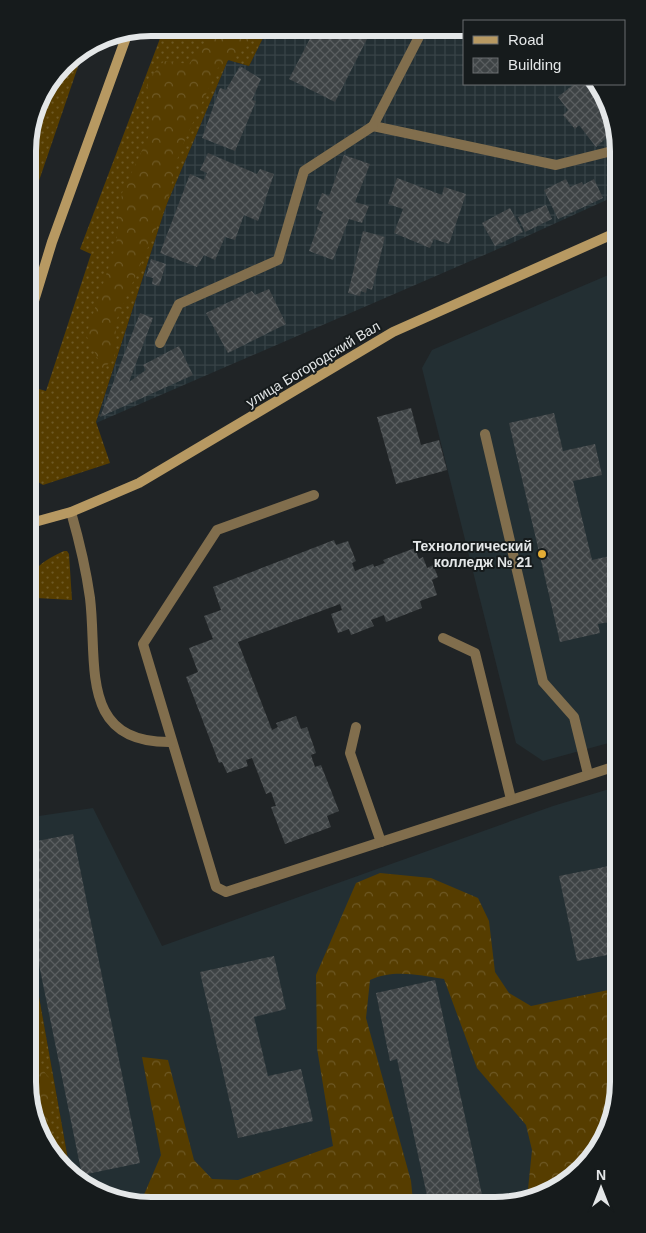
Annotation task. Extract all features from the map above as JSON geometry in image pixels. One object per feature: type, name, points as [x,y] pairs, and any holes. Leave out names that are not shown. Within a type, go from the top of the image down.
[{"type":"main road","points":[[36,294],[52,242],[125,39]]},
{"type":"main road","name":"улица Богородский Вал","points":[[36,522],[71,512],[139,483],[393,332],[610,235]]},
{"type":"lane","points":[[160,344],[180,304],[278,260],[304,171],[373,126],[419,36]]},
{"type":"lane","points":[[373,126],[556,165],[610,151]]},
{"type":"lane","points":[[485,434],[543,682],[574,717],[588,774]]},
{"type":"lane","points":[[314,495],[217,530],[143,644],[216,887],[226,892],[610,768]]},
{"type":"lane","points":[[71,512],[90,597],[96,691],[104,712],[118,728],[132,737],[153,742],[172,742]]},
{"type":"lane","points":[[443,638],[475,654],[511,799]]},
{"type":"lane","points":[[356,727],[350,753],[381,842]]},
{"type":"shaded area","points":[[264,36],[463,36],[463,85],[588,85],[598,100],[608,129],[610,143],[610,198],[512,243],[96,423],[166,206],[228,60],[249,66]]},
{"type":"shaded area","name":"Технологический колледж № 21","points":[[610,274],[610,743],[543,761],[516,743],[422,368],[432,350]]},
{"type":"shaded area","points":[[610,789],[610,1090],[608,1104],[598,1133],[586,1152],[565,1173],[532,1191],[495,1197],[151,1197],[121,1193],[107,1188],[81,1173],[68,1161],[36,980],[36,816],[93,808],[162,946],[553,806]]},
{"type":"green space","points":[[161,36],[264,36],[249,66],[228,60],[166,206],[96,422],[110,463],[43,485],[36,481],[36,388],[46,391],[91,254],[80,249]]},
{"type":"green space","points":[[209,36],[254,36],[249,45],[218,68],[179,153],[166,206],[116,321],[115,357],[103,369],[86,335],[116,245],[122,193],[151,131],[147,81],[164,61],[189,64]]},
{"type":"green space","points":[[80,61],[36,190],[37,136],[42,114],[60,81]]},
{"type":"green space","points":[[64,551],[67,551],[69,554],[72,600],[36,598],[36,570],[42,563]]},
{"type":"green space","points":[[380,873],[431,878],[478,898],[489,921],[495,972],[509,993],[531,1006],[610,990],[610,1090],[604,1119],[598,1133],[586,1152],[565,1173],[546,1185],[528,1192],[532,1150],[526,1125],[477,1068],[444,979],[406,974],[388,975],[370,980],[366,1018],[411,1181],[413,1197],[143,1196],[161,1155],[142,1057],[168,1060],[194,1160],[212,1179],[238,1180],[333,1146],[317,1048],[316,975],[356,883]]},
{"type":"green space","points":[[36,980],[68,1161],[60,1152],[45,1126],[38,1104],[36,1082]]},
{"type":"green space","points":[[36,1061],[50,1079],[50,1135],[42,1119],[38,1104]]},
{"type":"building","points":[[311,36],[368,36],[335,102],[289,79]]},
{"type":"building","points":[[240,66],[261,79],[252,100],[256,101],[235,151],[202,138],[220,88],[226,90]]},
{"type":"building","points":[[573,85],[588,85],[604,114],[609,136],[596,147],[579,125],[575,129],[563,115],[568,110],[558,97]]},
{"type":"building","points":[[208,153],[257,174],[260,169],[274,174],[258,221],[244,215],[235,240],[225,237],[215,260],[204,255],[197,267],[160,253],[190,174],[204,180],[207,173],[200,170]]},
{"type":"building","points":[[344,155],[370,164],[355,202],[369,206],[362,223],[349,219],[333,260],[309,251],[323,212],[316,209],[322,193],[329,196]]},
{"type":"building","points":[[397,178],[442,195],[444,187],[466,194],[449,244],[434,239],[430,248],[394,233],[403,209],[388,204]]},
{"type":"building","points":[[566,179],[570,187],[582,182],[583,185],[594,179],[603,198],[558,219],[544,190]]},
{"type":"building","points":[[546,205],[552,219],[525,232],[518,217]]},
{"type":"building","points":[[510,208],[523,232],[495,246],[482,223]]},
{"type":"building","points":[[363,231],[385,237],[372,290],[367,288],[366,293],[361,291],[360,296],[348,293]]},
{"type":"building","points":[[151,259],[166,264],[159,286],[152,284],[153,278],[146,276]]},
{"type":"building","points":[[269,289],[286,324],[228,353],[206,313],[252,291],[255,295]]},
{"type":"building","points":[[140,313],[153,318],[129,382],[146,370],[143,365],[179,346],[193,375],[100,417]]},
{"type":"building","points":[[411,408],[421,445],[439,440],[447,470],[396,484],[377,417]]},
{"type":"building","points":[[554,413],[563,451],[595,444],[602,475],[573,481],[592,560],[610,556],[610,622],[598,624],[600,633],[560,642],[509,423]]},
{"type":"building","points":[[334,540],[336,545],[348,541],[356,561],[352,563],[355,571],[373,564],[374,567],[385,563],[383,560],[415,548],[419,559],[423,557],[427,568],[433,565],[438,577],[432,580],[437,595],[420,601],[422,608],[386,622],[384,615],[371,620],[374,626],[351,635],[349,629],[338,633],[331,614],[342,610],[340,604],[238,642],[272,730],[278,727],[276,723],[296,716],[301,729],[307,727],[316,753],[311,755],[315,767],[321,765],[339,811],[327,816],[331,827],[285,844],[271,807],[276,806],[271,792],[266,794],[252,758],[246,760],[248,766],[227,773],[222,762],[219,763],[186,677],[198,672],[189,648],[213,639],[204,616],[221,610],[213,587]]},
{"type":"building","points":[[73,834],[140,1163],[84,1175],[82,1173],[36,950],[36,841]]},
{"type":"building","points":[[609,866],[610,954],[577,961],[559,876]]},
{"type":"building","points":[[274,956],[286,1009],[254,1017],[268,1076],[301,1069],[313,1121],[238,1138],[200,972]]},
{"type":"building","points":[[435,980],[482,1197],[427,1197],[397,1059],[390,1061],[376,993]]},
{"type":"place","name":"Технологический колледж № 21","points":[[542,554]]}]
